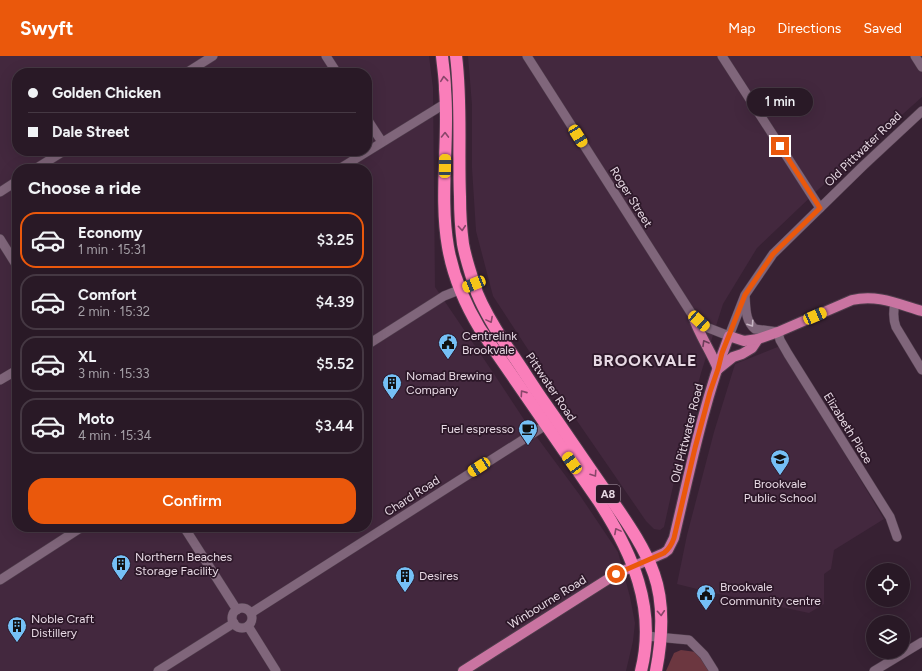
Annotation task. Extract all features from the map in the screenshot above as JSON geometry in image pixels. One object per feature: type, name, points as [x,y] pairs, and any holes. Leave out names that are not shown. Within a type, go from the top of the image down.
[{"type":"highway","name":"A8","points":[[442,56],[446,103],[446,230],[450,259],[460,290],[480,329],[608,516],[627,549],[642,592],[644,609],[646,636],[641,671]]},
{"type":"highway","name":"Pittwater Road","points":[[456,56],[459,97],[461,228],[463,244],[474,284],[490,322],[619,510],[639,542],[648,560],[655,576],[662,618],[656,671]]},
{"type":"main road","points":[[729,336],[744,341],[758,339],[856,299],[879,299],[922,311]]},
{"type":"main road","points":[[693,316],[696,326],[718,369],[733,357],[752,348],[758,339]]},
{"type":"main road","name":"Old Pittwater Road","points":[[648,560],[668,550],[674,538],[702,419],[722,353],[729,336]]},
{"type":"main road","name":"Winbourne Road","points":[[463,671],[616,574],[648,560]]},
{"type":"street","points":[[194,68],[212,56]]},
{"type":"street","points":[[326,56],[334,68]]},
{"type":"street","name":"Roger Street","points":[[528,56],[693,316],[706,327],[729,336]]},
{"type":"street","points":[[722,56],[820,208]]},
{"type":"street","points":[[915,56],[922,67]]},
{"type":"street","points":[[372,148],[446,103]]},
{"type":"street","name":"Old Pittwater Road","points":[[729,336],[745,295],[773,254],[864,165],[922,111]]},
{"type":"street","points":[[372,127],[382,142]]},
{"type":"street","points":[[43,164],[56,156]]},
{"type":"street","points":[[347,164],[360,156]]},
{"type":"street","points":[[0,192],[12,184]]},
{"type":"street","points":[[0,239],[12,258]]},
{"type":"street","points":[[372,342],[444,296],[474,284]]},
{"type":"street","points":[[745,295],[747,315],[752,327],[755,329],[778,332]]},
{"type":"street","points":[[895,303],[893,312],[896,327],[922,370]]},
{"type":"street","name":"Elizabeth Place","points":[[778,332],[780,340],[788,354],[890,517],[897,537]]},
{"type":"street","points":[[0,380],[12,373]]},
{"type":"street","name":"Chard Road","points":[[251,613],[546,425]]},
{"type":"street","points":[[0,580],[74,532]]},
{"type":"street","points":[[187,532],[237,610]]},
{"type":"street","points":[[245,609],[251,613],[252,620],[245,628],[240,628],[233,621],[233,616],[237,610],[245,609]]},
{"type":"street","points":[[158,671],[234,623]]},
{"type":"street","points":[[248,626],[276,671]]},
{"type":"street","points":[[646,636],[689,640],[704,655],[714,671]]},
{"type":"street","points":[[874,671],[922,642]]},
{"type":"shaded area","points":[[0,56],[429,56],[433,88],[435,287],[525,421],[579,494],[618,552],[635,623],[633,641],[626,671],[0,671]]},
{"type":"shaded area","points":[[468,56],[922,56],[922,97],[821,187],[757,248],[723,304],[701,373],[683,441],[664,527],[660,530],[654,529],[646,521],[493,296],[476,231],[472,168],[472,105]]},
{"type":"shaded area","name":"Brookvale Public School","points":[[780,346],[884,519],[834,550],[831,569],[824,574],[824,604],[809,613],[677,584],[687,535],[714,432],[735,364]]},
{"type":"shaded area","points":[[681,650],[696,652],[710,671],[666,671],[674,653]]},
{"type":"place","name":"Centrelink Brookvale","points":[[448,360]]},
{"type":"place","name":"Nomad Brewing Company","points":[[392,400]]},
{"type":"place","name":"Fuel espresso","points":[[528,446]]},
{"type":"place","name":"Brookvale Public School","points":[[780,476]]},
{"type":"place","name":"Northern Beaches Storage Facility","points":[[121,581]]},
{"type":"place","name":"Desires","points":[[405,593]]},
{"type":"place","name":"Brookvale Community centre","points":[[706,611]]},
{"type":"place","name":"Noble Craft Distillery","points":[[17,643]]},
{"type":"district","name":"BROOKVALE","points":[[645,360]]},
{"type":"route","points":[[616,574],[664,553],[671,545],[674,538],[702,419],[722,353],[745,295],[773,254],[820,208],[780,146]]}]
